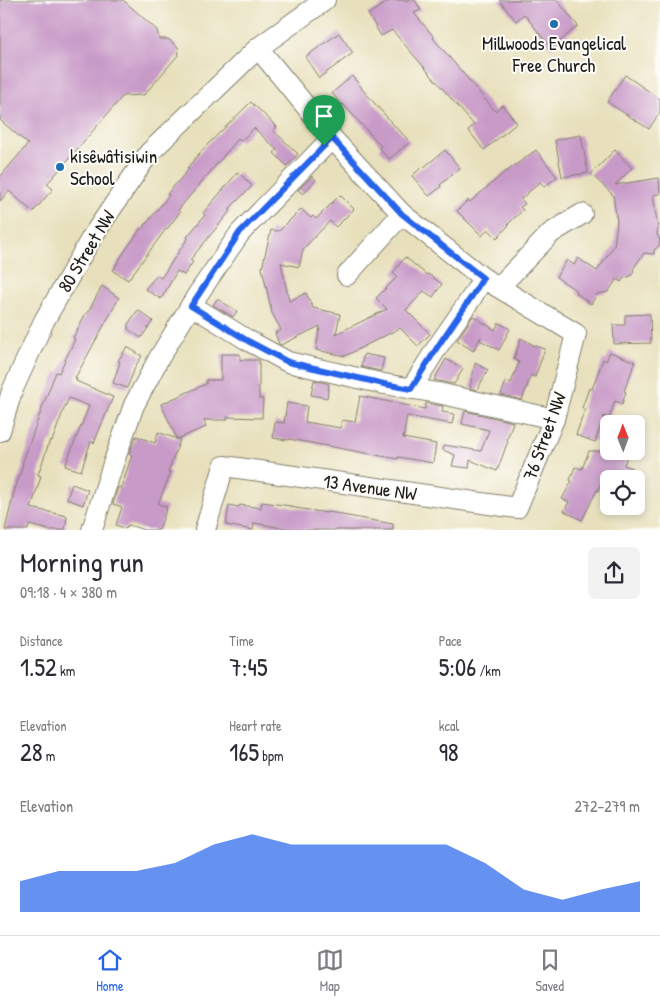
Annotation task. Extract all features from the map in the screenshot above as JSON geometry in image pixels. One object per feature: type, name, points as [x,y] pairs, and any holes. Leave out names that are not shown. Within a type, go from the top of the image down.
[{"type":"street","name":"80 Street NW","points":[[0,431],[6,390],[92,238],[149,153],[258,48],[325,0]]},
{"type":"street","points":[[258,48],[332,138],[402,214],[491,282]]},
{"type":"street","points":[[92,530],[134,404],[159,358],[240,232],[332,138]]},
{"type":"street","points":[[347,275],[402,214]]},
{"type":"street","points":[[411,389],[472,296],[551,233],[582,214]]},
{"type":"street","name":"76 Street NW","points":[[491,282],[576,334],[554,420],[517,508]]},
{"type":"street","points":[[191,306],[248,341],[288,362],[384,384],[438,393],[554,420]]},
{"type":"street","name":"13 Avenue NW","points":[[205,530],[224,466],[517,508]]},
{"type":"building","points":[[0,0],[123,0],[157,30],[159,39],[168,39],[178,47],[179,54],[144,95],[123,96],[47,184],[53,189],[33,212],[9,191],[0,201],[0,177],[28,144],[0,120]]},
{"type":"building","points":[[391,0],[415,0],[421,10],[414,13],[433,38],[495,111],[502,105],[517,123],[484,150],[468,130],[474,125],[392,30],[381,36],[368,14]]},
{"type":"building","name":"Millwoods Evangelical Free Church","points":[[499,0],[557,0],[578,26],[551,48],[524,14],[516,21]]},
{"type":"building","points":[[339,33],[353,53],[319,78],[305,57]]},
{"type":"building","points":[[625,75],[660,99],[660,112],[649,129],[607,102]]},
{"type":"building","points":[[352,76],[410,142],[389,159],[379,148],[381,146],[332,93]]},
{"type":"building","points":[[251,102],[277,127],[273,130],[298,154],[287,166],[274,153],[277,150],[254,128],[241,141],[238,139],[178,210],[180,212],[128,280],[113,271],[141,228],[189,169],[187,168],[204,148]]},
{"type":"building","points":[[581,135],[588,173],[562,177],[555,140]]},
{"type":"building","points":[[445,150],[460,168],[429,196],[412,176]]},
{"type":"building","points":[[536,150],[557,177],[544,187],[540,182],[521,199],[525,204],[520,207],[523,210],[497,238],[488,229],[482,236],[457,211],[468,200],[470,202],[506,171]]},
{"type":"building","points":[[615,150],[632,168],[615,185],[659,178],[660,194],[653,195],[658,228],[657,234],[660,241],[659,246],[654,250],[654,254],[644,253],[633,269],[634,272],[631,276],[624,278],[621,282],[617,279],[608,292],[597,294],[591,304],[576,293],[577,291],[556,277],[567,260],[574,265],[578,258],[597,271],[614,246],[617,222],[613,195],[591,174]]},
{"type":"building","points":[[238,172],[252,186],[229,209],[231,210],[190,260],[193,262],[184,275],[177,271],[161,299],[145,289],[157,275],[161,278],[187,237],[205,215],[203,213]]},
{"type":"building","points":[[312,176],[316,180],[303,194],[298,190]]},
{"type":"building","points":[[340,195],[354,209],[336,227],[330,221],[303,249],[299,267],[281,263],[289,301],[306,293],[313,308],[340,314],[336,334],[387,309],[376,298],[397,277],[393,273],[405,257],[427,275],[442,284],[433,297],[424,291],[406,310],[430,334],[418,346],[400,328],[345,356],[316,350],[320,326],[281,345],[279,344],[275,333],[281,330],[272,313],[262,268],[271,230],[279,231],[301,209],[311,218],[313,216],[316,219]]},
{"type":"building","points":[[102,286],[119,298],[75,378],[77,379],[76,381],[113,397],[94,443],[91,441],[81,471],[65,466],[89,406],[69,398],[52,441],[50,440],[38,475],[41,476],[31,508],[67,516],[65,530],[50,530],[29,525],[28,530],[5,530],[22,464],[56,372],[59,373],[75,339],[73,338]]},
{"type":"building","points":[[217,299],[237,311],[233,317],[213,305]]},
{"type":"building","points":[[138,310],[153,321],[141,338],[128,329],[128,324]]},
{"type":"building","points":[[650,314],[651,343],[614,344],[613,325],[625,325],[625,315]]},
{"type":"building","points":[[473,316],[495,330],[499,323],[510,329],[499,350],[480,340],[481,337],[473,351],[457,340]]},
{"type":"building","points":[[521,338],[545,349],[535,377],[531,375],[522,400],[501,395],[506,381],[511,383],[519,362],[514,359]]},
{"type":"building","points":[[127,347],[142,356],[136,365],[127,388],[113,383],[120,362],[118,361]]},
{"type":"building","points":[[610,352],[635,362],[624,391],[626,392],[622,404],[615,401],[610,415],[600,415],[600,428],[595,442],[576,435],[585,409],[582,408],[589,388],[592,389],[603,359],[606,361]]},
{"type":"building","points":[[221,354],[240,354],[240,360],[259,360],[259,399],[263,399],[262,418],[227,417],[227,420],[204,420],[206,427],[177,439],[161,404],[206,384],[206,380],[221,380]]},
{"type":"building","points":[[364,354],[384,358],[381,371],[361,367]]},
{"type":"building","points":[[446,359],[463,369],[454,384],[434,380]]},
{"type":"building","points":[[475,363],[488,370],[477,390],[470,388]]},
{"type":"building","points":[[314,380],[329,384],[327,398],[311,395]]},
{"type":"building","points":[[360,396],[425,409],[426,403],[443,406],[442,412],[454,414],[452,424],[407,416],[403,438],[436,444],[433,463],[273,438],[275,422],[284,423],[287,403],[307,406],[305,422],[341,428],[342,420],[355,422]]},
{"type":"building","points":[[465,411],[513,422],[497,471],[470,460],[469,468],[452,466],[455,455],[443,450],[444,445],[481,451],[489,430],[462,424]]},
{"type":"building","points":[[158,432],[180,440],[168,472],[171,472],[158,504],[167,507],[159,530],[145,530],[128,525],[126,529],[116,525],[122,507],[113,504],[118,487],[121,488],[132,455],[129,454],[136,436],[155,443]]},
{"type":"building","points":[[589,451],[600,451],[600,460],[626,460],[624,465],[633,468],[632,470],[600,470],[600,486],[582,520],[564,511],[569,502],[562,499],[572,481],[570,480],[575,467],[582,469]]},
{"type":"building","points":[[72,484],[88,490],[83,505],[67,499]]},
{"type":"building","points":[[262,502],[393,524],[393,530],[294,530],[254,523],[253,530],[226,525],[229,505],[261,508]]},
{"type":"place","name":"Millwoods Evangelical Free Church","points":[[554,24]]},
{"type":"place","name":"kisêwâtisiwin School","points":[[60,167]]},
{"type":"route","points":[[332,138],[402,214],[483,278],[411,389],[288,362],[248,341],[191,306],[240,232],[324,146],[332,138]]}]
